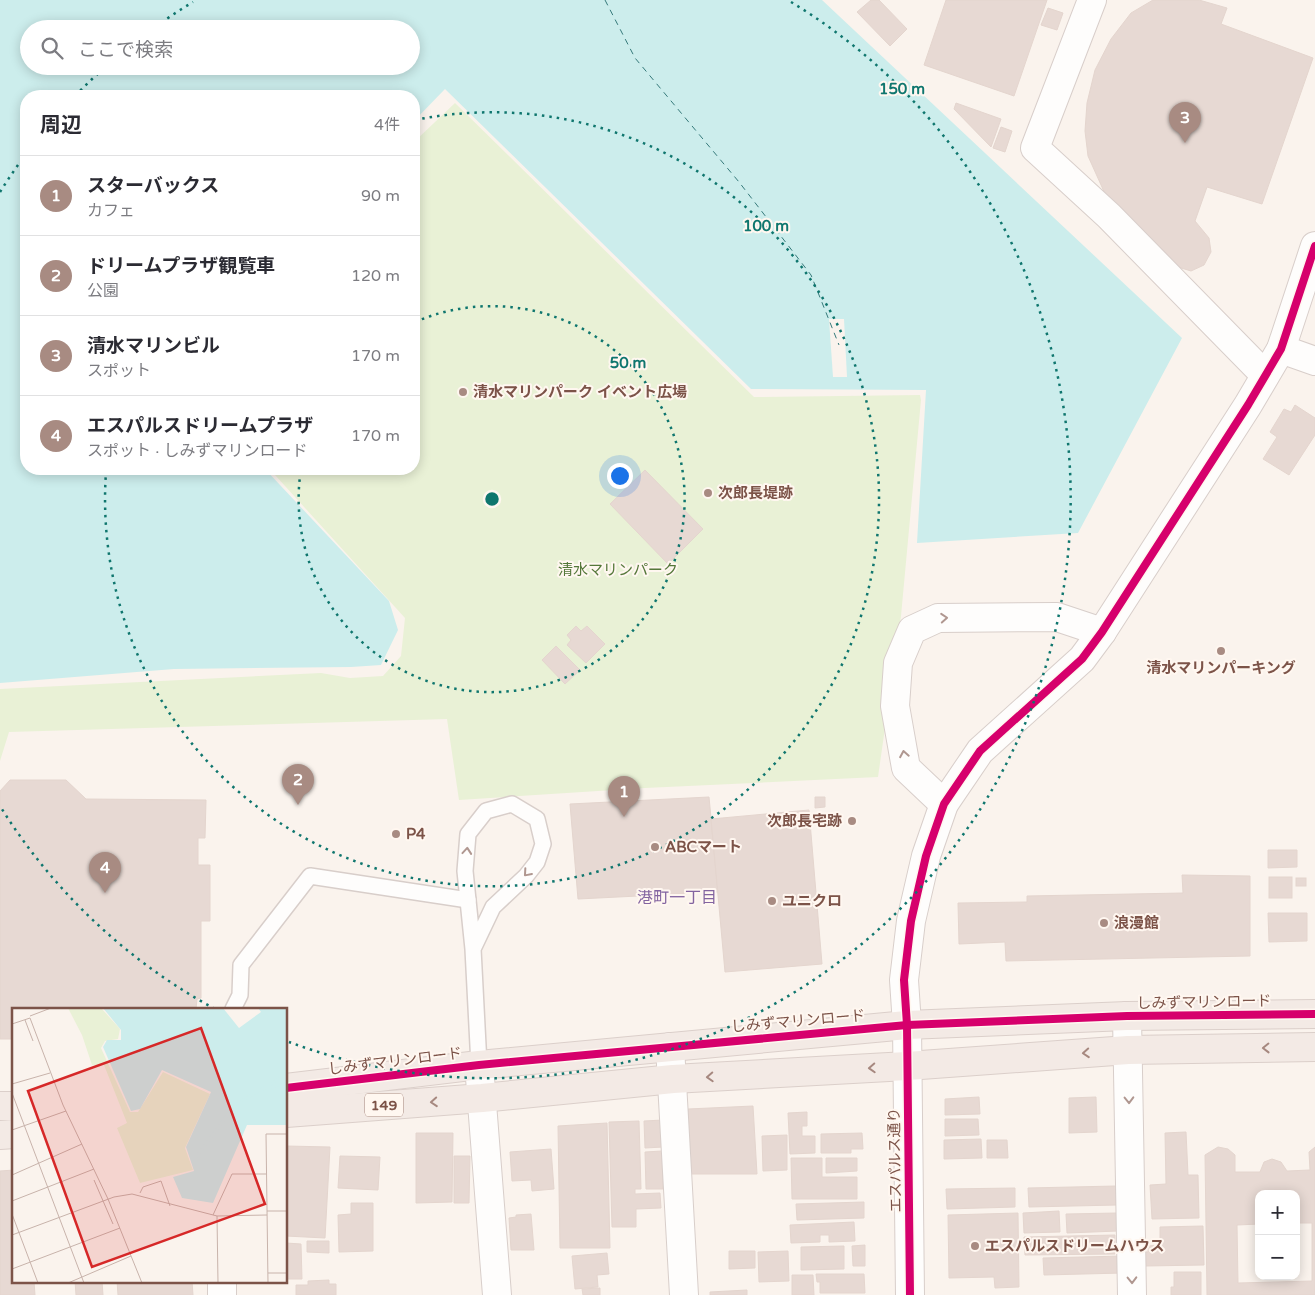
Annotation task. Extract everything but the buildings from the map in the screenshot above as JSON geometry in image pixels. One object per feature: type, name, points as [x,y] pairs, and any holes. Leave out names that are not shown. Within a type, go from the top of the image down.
[{"type":"highway","name":"しみずマリンロード","points":[[288,1088],[479,1065],[670,1046],[907,1026],[1127,1016],[1315,1014]]},
{"type":"highway","name":"149","points":[[288,1113],[482,1098],[673,1079],[907,1066],[1128,1050],[1315,1047]]},
{"type":"street","points":[[1092,0],[1035,148],[1109,216],[1265,375]]},
{"type":"street","name":"エスパルス通り","points":[[910,1295],[907,1026],[904,980],[912,921],[926,856],[944,804],[980,751],[1082,659],[1102,632],[1248,405],[1280,349],[1315,246]]},
{"type":"street","points":[[1280,349],[1315,361]]},
{"type":"street","points":[[944,804],[906,768],[895,706],[898,663],[912,630],[938,618],[1058,617],[1102,632]]},
{"type":"street","points":[[1127,1016],[1132,1295]]},
{"type":"street","points":[[670,1046],[684,1295]]},
{"type":"street","points":[[479,1065],[497,1295]]},
{"type":"street","points":[[222,1282],[222,1295]]},
{"type":"lane","points":[[473,949],[493,907],[526,876],[537,862],[543,844],[536,819],[512,804],[486,811],[468,834],[465,870],[473,949],[479,1065]]},
{"type":"lane","points":[[234,1008],[240,995],[240,965],[310,876],[468,900]]},
{"type":"green space","name":"清水マリンパーク","points":[[455,103],[754,397],[920,395],[901,616],[878,777],[645,788],[459,800],[447,719],[9,732],[0,761],[0,689],[321,673],[350,678],[383,676],[401,656],[405,618],[275,475],[420,475],[420,136]]},
{"type":"water","points":[[0,0],[822,0],[1182,338],[1078,533],[917,543],[926,390],[751,389],[445,89],[420,115],[420,90],[20,90],[20,475],[271,475],[389,601],[398,630],[381,665],[174,669],[0,683]]},
{"type":"pier","points":[[829,319],[844,319],[847,377],[833,377]]},
{"type":"ferry route","points":[[605,0],[635,58],[739,182],[811,275],[839,345]]},
{"type":"cycle path","points":[[910,1295],[907,1025],[904,980],[911,921],[926,856],[944,804],[980,751],[1082,659],[1102,632],[1248,405],[1281,349],[1315,246]]},
{"type":"cycle path","points":[[288,1088],[479,1065],[907,1025],[1127,1016],[1315,1014]]},
{"type":"place","name":"清水マリンビル","points":[[1185,143]]},
{"type":"place","name":"清水マリンパーク イベント広場","points":[[463,392]]},
{"type":"place","name":"次郎長堤跡","points":[[708,493]]},
{"type":"place","name":"清水マリンパーキング","points":[[1221,651]]},
{"type":"place","name":"ドリームプラザ観覧車","points":[[298,805]]},
{"type":"place","name":"スターバックス","points":[[624,817]]},
{"type":"place","name":"次郎長宅跡","points":[[852,821]]},
{"type":"place","name":"P4","points":[[396,834]]},
{"type":"place","name":"ABCマート","points":[[655,847]]},
{"type":"place","name":"エスパルスドリームプラザ","points":[[105,893]]},
{"type":"place","name":"ユニクロ","points":[[772,901]]},
{"type":"place","name":"浪漫館","points":[[1104,923]]},
{"type":"place","name":"エスパルスドリームハウス","points":[[975,1246]]},
{"type":"district","name":"港町一丁目","points":[[677,897]]}]
